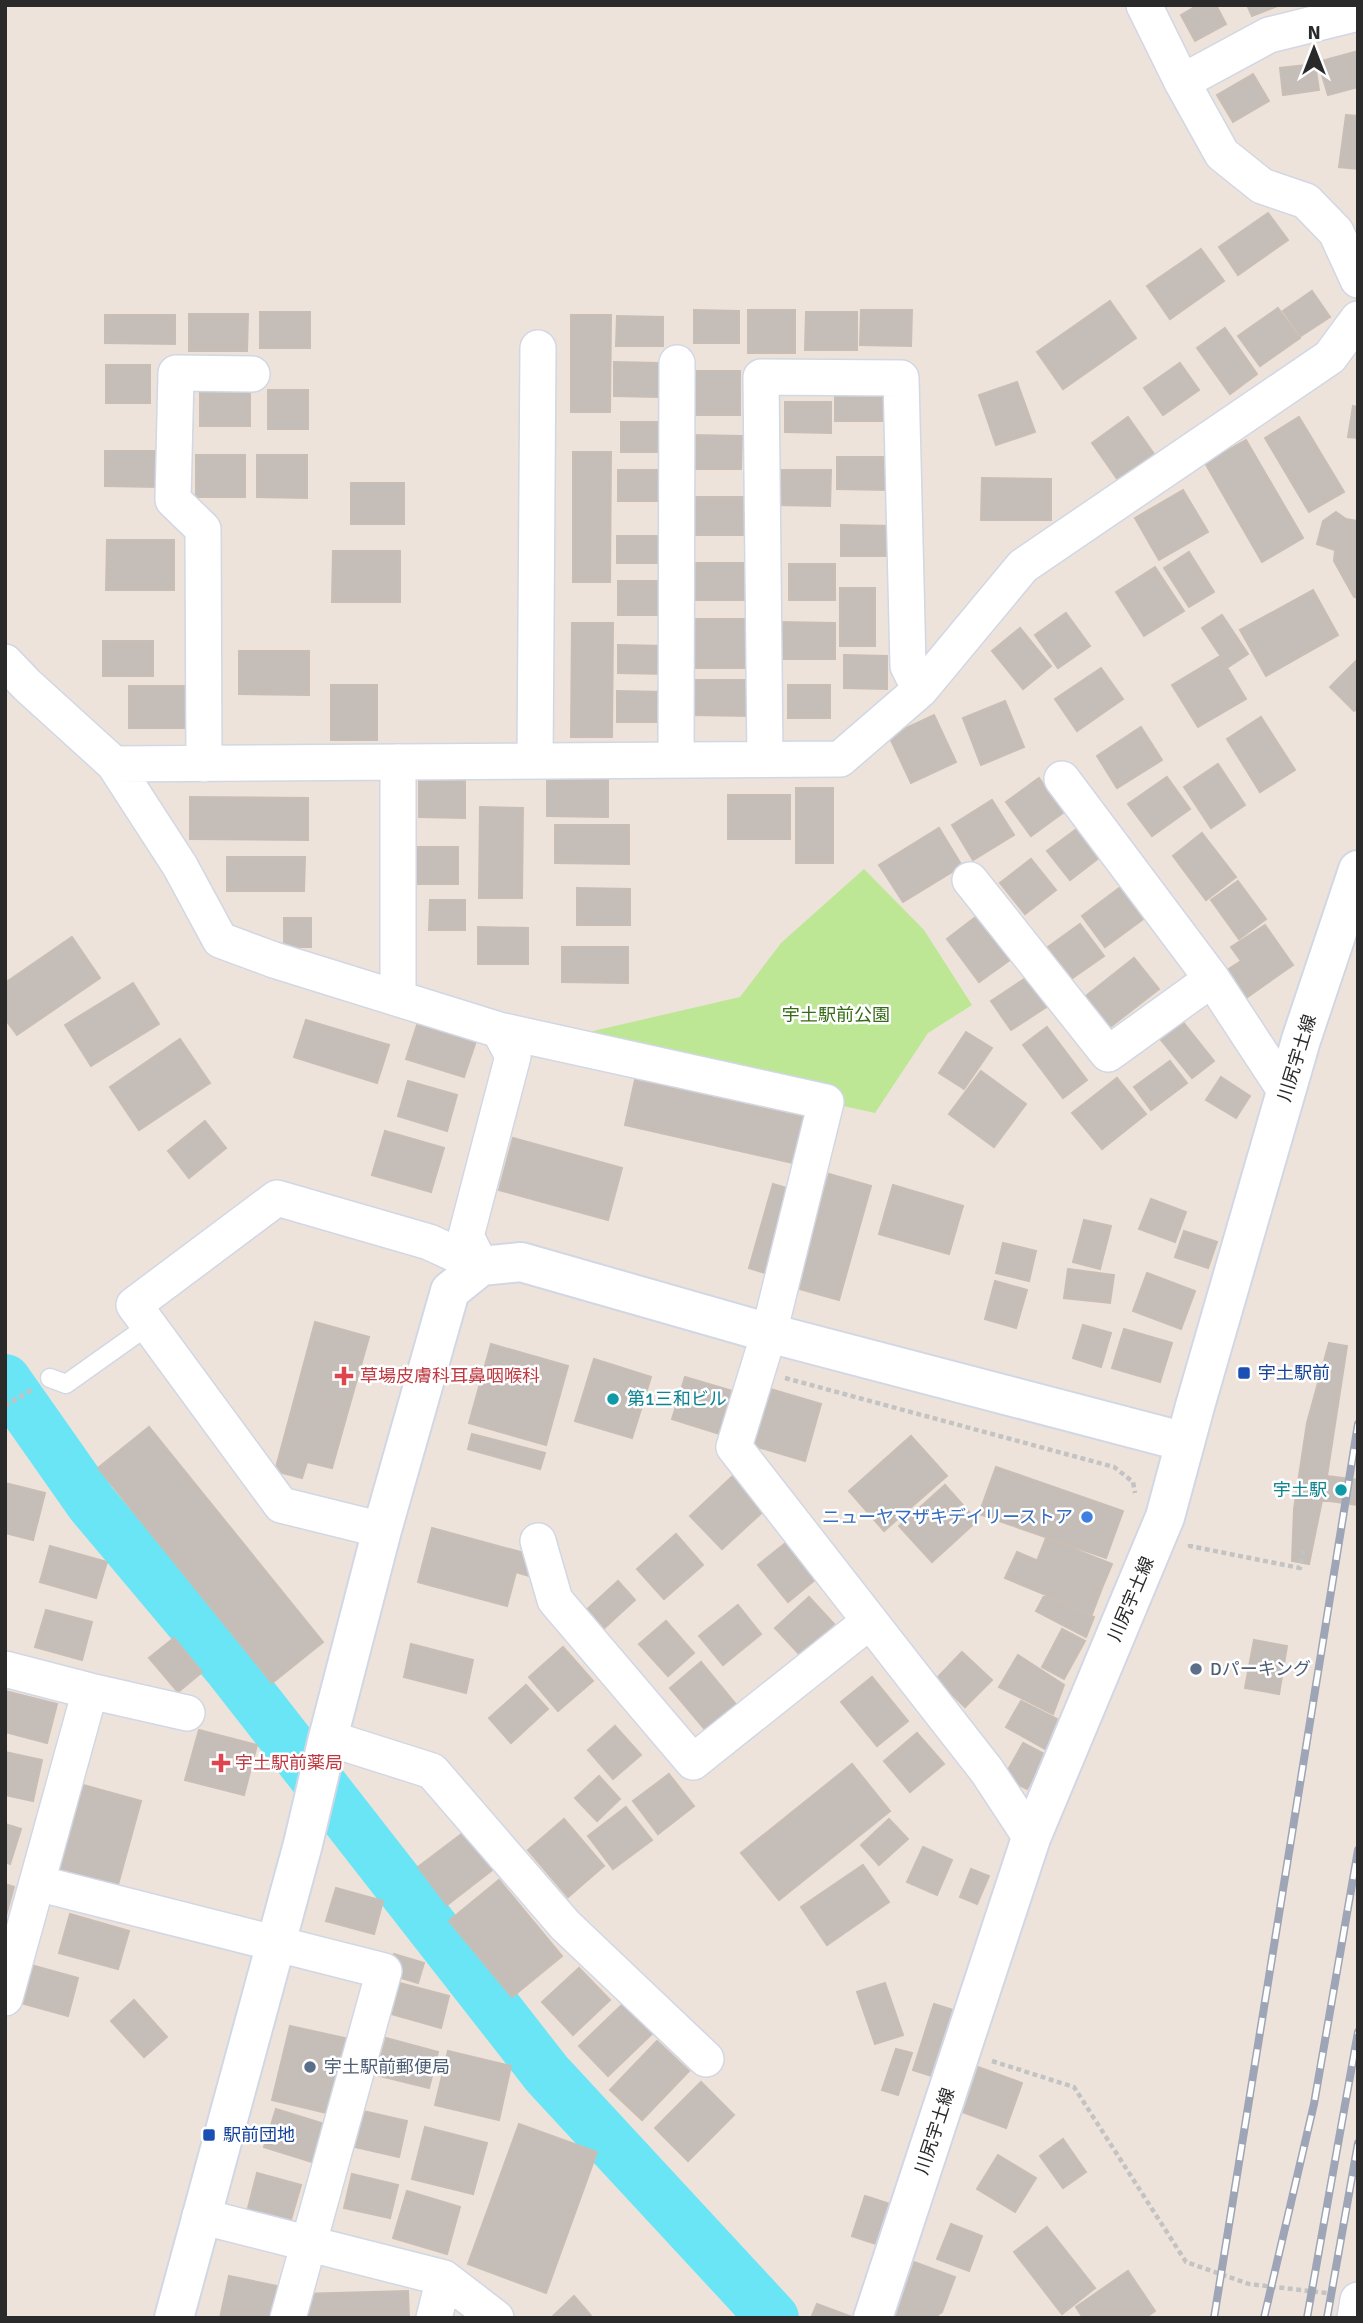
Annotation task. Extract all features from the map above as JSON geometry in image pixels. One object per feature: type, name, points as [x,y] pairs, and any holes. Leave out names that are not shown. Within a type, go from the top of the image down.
[{"type":"street","points":[[1144,5],[1222,154],[1262,186],[1306,201],[1336,232],[1358,280]]},
{"type":"street","points":[[1182,82],[1269,35],[1358,13]]},
{"type":"street","points":[[114,764],[840,759],[920,690],[1023,566],[1330,357],[1358,319]]},
{"type":"street","points":[[535,761],[538,348]]},
{"type":"street","points":[[676,760],[677,363]]},
{"type":"street","points":[[204,764],[203,529],[173,500],[176,373],[252,374]]},
{"type":"street","points":[[765,759],[761,377],[901,378],[908,666],[920,690]]},
{"type":"street","points":[[5,662],[114,764],[180,866],[220,940],[274,960],[499,1030],[826,1102],[769,1333],[734,1447],[987,1770],[1031,1839]]},
{"type":"street","points":[[398,762],[398,998]]},
{"type":"street","points":[[1062,779],[1212,979],[1286,1092]]},
{"type":"street","name":"川尻宇土線","points":[[873,2318],[1031,1839],[1165,1517],[1301,1040],[1358,870]]},
{"type":"street","points":[[970,880],[1108,1054],[1212,979]]},
{"type":"street","points":[[481,1266],[466,1236],[513,1056],[499,1030]]},
{"type":"street","points":[[382,1530],[281,1505],[134,1305],[277,1198],[429,1242],[481,1266],[521,1262],[769,1333],[1185,1442]]},
{"type":"street","points":[[174,2318],[275,1945],[382,1530],[450,1291],[481,1266]]},
{"type":"street","points":[[538,1541],[555,1600],[693,1762],[870,1621]]},
{"type":"street","points":[[5,1669],[187,1713]]},
{"type":"street","points":[[5,1998],[90,1691]]},
{"type":"street","points":[[328,1738],[432,1772],[565,1925],[706,2059]]},
{"type":"street","points":[[37,1883],[384,1971],[288,2318]]},
{"type":"street","points":[[200,2216],[444,2278],[496,2318]]},
{"type":"street","points":[[434,2318],[444,2278]]},
{"type":"lane","points":[[50,1378],[66,1384],[149,1325]]},
{"type":"path","points":[[758,1370],[1114,1467],[1133,1482],[1135,1495]]},
{"type":"path","points":[[5,1406],[50,1378]]},
{"type":"path","points":[[1190,1536],[1191,1546],[1300,1568],[1303,1551]]},
{"type":"path","points":[[961,2052],[1074,2087],[1186,2262],[1249,2284],[1348,2304]]},
{"type":"green space","name":"宇土駅前公園","points":[[864,869],[924,930],[972,1005],[928,1033],[875,1113],[550,1041],[740,997],[781,943]]},
{"type":"building","points":[[1198,5],[1216,5],[1226,24],[1195,41],[1181,15]]},
{"type":"building","points":[[1247,5],[1280,5],[1252,16]]},
{"type":"building","points":[[1358,51],[1358,87],[1328,95],[1318,62]]},
{"type":"building","points":[[1315,64],[1319,90],[1283,95],[1280,68]]},
{"type":"building","points":[[1253,74],[1269,101],[1233,122],[1217,95]]},
{"type":"building","points":[[1346,115],[1358,116],[1358,169],[1339,167]]},
{"type":"building","points":[[1268,213],[1288,240],[1238,275],[1219,247]]},
{"type":"building","points":[[1201,249],[1224,281],[1170,319],[1147,286]]},
{"type":"building","points":[[1312,291],[1330,317],[1301,336],[1283,311]]},
{"type":"building","points":[[1110,301],[1136,338],[1063,389],[1037,352]]},
{"type":"building","points":[[1278,308],[1300,338],[1260,366],[1238,336]]},
{"type":"building","points":[[694,310],[739,311],[739,343],[694,343]]},
{"type":"building","points":[[748,310],[795,310],[795,353],[748,353]]},
{"type":"building","points":[[861,310],[912,310],[911,346],[860,345]]},
{"type":"building","points":[[260,312],[310,312],[310,348],[260,348]]},
{"type":"building","points":[[806,312],[857,312],[857,350],[805,350]]},
{"type":"building","points":[[189,314],[248,314],[247,351],[189,351]]},
{"type":"building","points":[[105,315],[175,315],[175,344],[105,343]]},
{"type":"building","points":[[571,315],[611,315],[610,412],[571,412]]},
{"type":"building","points":[[617,316],[663,317],[663,346],[616,346]]},
{"type":"building","points":[[1225,328],[1257,374],[1230,394],[1197,348]]},
{"type":"building","points":[[614,362],[659,363],[659,397],[614,396]]},
{"type":"building","points":[[1180,363],[1199,390],[1163,415],[1144,388]]},
{"type":"building","points":[[106,365],[150,365],[150,403],[106,403]]},
{"type":"building","points":[[690,371],[740,371],[740,415],[690,415]]},
{"type":"building","points":[[1017,382],[1035,432],[996,445],[979,395]]},
{"type":"building","points":[[268,390],[308,390],[308,429],[268,429]]},
{"type":"building","points":[[200,391],[250,391],[250,426],[200,426]]},
{"type":"building","points":[[835,393],[888,393],[887,421],[835,421]]},
{"type":"building","points":[[785,402],[831,402],[831,433],[785,432]]},
{"type":"building","points":[[1353,406],[1358,407],[1358,438],[1348,437]]},
{"type":"building","points":[[1128,417],[1154,454],[1118,480],[1092,443]]},
{"type":"building","points":[[1299,417],[1344,492],[1309,512],[1265,438]]},
{"type":"building","points":[[621,422],[665,422],[664,452],[621,452]]},
{"type":"building","points":[[691,435],[742,436],[741,469],[690,469]]},
{"type":"building","points":[[1246,440],[1303,538],[1262,562],[1205,463]]},
{"type":"building","points":[[105,451],[159,451],[158,487],[105,486]]},
{"type":"building","points":[[573,452],[611,452],[610,582],[573,582]]},
{"type":"building","points":[[196,455],[245,455],[245,497],[196,497]]},
{"type":"building","points":[[257,455],[307,455],[307,498],[257,497]]},
{"type":"building","points":[[837,457],[889,457],[889,490],[837,489]]},
{"type":"building","points":[[618,470],[665,470],[665,501],[618,501]]},
{"type":"building","points":[[776,470],[831,470],[830,506],[776,505]]},
{"type":"building","points":[[982,478],[1051,479],[1051,520],[981,520]]},
{"type":"building","points":[[351,483],[404,483],[404,524],[351,524]]},
{"type":"building","points":[[1183,490],[1208,532],[1159,560],[1135,518]]},
{"type":"building","points":[[691,497],[743,497],[743,535],[691,535]]},
{"type":"building","points":[[1336,512],[1346,519],[1358,521],[1358,598],[1354,597],[1334,561],[1335,550],[1317,544],[1323,521]]},
{"type":"building","points":[[841,525],[892,526],[892,556],[841,556]]},
{"type":"building","points":[[617,536],[666,536],[666,563],[617,563]]},
{"type":"building","points":[[107,540],[174,540],[174,590],[106,590]]},
{"type":"building","points":[[333,551],[400,551],[400,602],[332,602]]},
{"type":"building","points":[[1189,552],[1214,592],[1189,607],[1164,568]]},
{"type":"building","points":[[693,563],[745,563],[745,600],[692,600]]},
{"type":"building","points":[[789,564],[835,564],[835,600],[789,600]]},
{"type":"building","points":[[1155,567],[1184,611],[1144,636],[1116,592]]},
{"type":"building","points":[[618,581],[663,581],[663,615],[618,615]]},
{"type":"building","points":[[840,588],[875,588],[875,646],[840,646]]},
{"type":"building","points":[[1313,590],[1338,635],[1266,676],[1240,630]]},
{"type":"building","points":[[1066,613],[1090,646],[1058,668],[1035,635]]},
{"type":"building","points":[[1222,615],[1248,654],[1228,667],[1202,628]]},
{"type":"building","points":[[692,619],[748,619],[748,668],[692,668]]},
{"type":"building","points":[[778,622],[835,623],[835,659],[777,659]]},
{"type":"building","points":[[572,623],[613,623],[612,737],[571,737]]},
{"type":"building","points":[[1020,628],[1051,666],[1023,689],[992,651]]},
{"type":"building","points":[[103,641],[153,641],[153,676],[103,676]]},
{"type":"building","points":[[618,645],[667,646],[666,674],[618,673]]},
{"type":"building","points":[[239,651],[309,651],[309,695],[239,694]]},
{"type":"building","points":[[844,655],[887,656],[887,689],[844,688]]},
{"type":"building","points":[[1220,656],[1246,699],[1198,727],[1172,685]]},
{"type":"building","points":[[1358,659],[1358,708],[1354,711],[1330,687]]},
{"type":"building","points":[[1101,668],[1123,699],[1077,731],[1055,699]]},
{"type":"building","points":[[692,680],[749,680],[749,716],[692,715]]},
{"type":"building","points":[[331,685],[377,685],[377,740],[331,740]]},
{"type":"building","points":[[788,685],[830,685],[830,718],[788,718]]},
{"type":"building","points":[[129,686],[189,686],[189,728],[129,728]]},
{"type":"building","points":[[617,691],[664,692],[664,722],[617,722]]},
{"type":"building","points":[[1005,701],[1024,747],[981,765],[963,718]]},
{"type":"building","points":[[934,715],[956,762],[911,783],[889,736]]},
{"type":"building","points":[[1261,717],[1295,770],[1260,792],[1227,739]]},
{"type":"building","points":[[1141,727],[1162,760],[1117,788],[1097,756]]},
{"type":"building","points":[[1218,764],[1245,805],[1211,828],[1184,787]]},
{"type":"building","points":[[419,773],[465,773],[465,818],[419,817]]},
{"type":"building","points":[[547,776],[608,776],[608,817],[547,816]]},
{"type":"building","points":[[1167,777],[1190,809],[1152,836],[1128,804]]},
{"type":"building","points":[[1039,778],[1064,812],[1031,836],[1006,802]]},
{"type":"building","points":[[796,788],[833,788],[833,863],[796,863]]},
{"type":"building","points":[[728,795],[790,795],[790,839],[728,839]]},
{"type":"building","points":[[190,797],[308,798],[308,840],[190,839]]},
{"type":"building","points":[[992,800],[1014,835],[973,860],[952,825]]},
{"type":"building","points":[[480,807],[523,808],[522,898],[479,898]]},
{"type":"building","points":[[555,825],[629,825],[629,864],[555,863]]},
{"type":"building","points":[[939,828],[962,866],[903,902],[879,865]]},
{"type":"building","points":[[1078,828],[1100,857],[1070,880],[1047,851]]},
{"type":"building","points":[[1202,833],[1236,877],[1206,900],[1173,856]]},
{"type":"building","points":[[406,847],[458,847],[458,884],[405,884]]},
{"type":"building","points":[[227,857],[305,857],[304,891],[227,891]]},
{"type":"building","points":[[1031,859],[1056,890],[1025,914],[1000,883]]},
{"type":"building","points":[[1238,881],[1266,919],[1239,939],[1211,900]]},
{"type":"building","points":[[1122,886],[1146,917],[1105,947],[1082,916]]},
{"type":"building","points":[[577,888],[630,889],[630,925],[577,925]]},
{"type":"building","points":[[430,900],[465,900],[465,930],[429,930]]},
{"type":"building","points":[[981,913],[1014,957],[979,982],[947,939]]},
{"type":"building","points":[[284,918],[311,918],[311,947],[284,947]]},
{"type":"building","points":[[1080,924],[1104,956],[1071,979],[1048,947]]},
{"type":"building","points":[[1265,925],[1293,965],[1243,1000],[1224,972],[1241,961],[1231,947]]},
{"type":"building","points":[[478,927],[528,928],[528,964],[478,964]]},
{"type":"building","points":[[72,937],[100,978],[17,1035],[5,1019],[5,983]]},
{"type":"building","points":[[562,947],[628,947],[628,983],[562,982]]},
{"type":"building","points":[[1134,958],[1159,989],[1105,1031],[1081,1000]]},
{"type":"building","points":[[1029,976],[1048,1006],[1011,1030],[991,1001]]},
{"type":"building","points":[[133,983],[159,1024],[91,1066],[65,1025]]},
{"type":"building","points":[[306,1020],[389,1045],[377,1083],[294,1057]]},
{"type":"building","points":[[418,1022],[476,1041],[464,1077],[406,1059]]},
{"type":"building","points":[[1183,1022],[1214,1061],[1192,1078],[1161,1040]]},
{"type":"building","points":[[1047,1027],[1087,1080],[1063,1098],[1023,1045]]},
{"type":"building","points":[[966,1032],[992,1048],[964,1089],[939,1073]]},
{"type":"building","points":[[180,1039],[210,1083],[139,1130],[110,1087]]},
{"type":"building","points":[[1170,1061],[1187,1083],[1151,1110],[1134,1087]]},
{"type":"building","points":[[981,1071],[1026,1104],[994,1147],[949,1114]]},
{"type":"building","points":[[1221,1077],[1250,1096],[1236,1118],[1206,1100]]},
{"type":"building","points":[[1117,1078],[1146,1114],[1102,1149],[1072,1113]]},
{"type":"building","points":[[635,1080],[803,1117],[793,1163],[625,1125]]},
{"type":"building","points":[[408,1081],[457,1095],[447,1131],[398,1116]]},
{"type":"building","points":[[205,1121],[226,1148],[189,1178],[168,1151]]},
{"type":"building","points":[[385,1131],[444,1148],[431,1192],[372,1175]]},
{"type":"building","points":[[513,1138],[622,1168],[608,1220],[499,1190]]},
{"type":"building","points":[[829,1174],[871,1186],[839,1300],[796,1288]]},
{"type":"building","points":[[773,1184],[793,1190],[768,1274],[749,1268]]},
{"type":"building","points":[[893,1185],[963,1206],[949,1254],[879,1234]]},
{"type":"building","points":[[1151,1199],[1186,1212],[1175,1242],[1139,1229]]},
{"type":"building","points":[[1084,1220],[1111,1226],[1100,1269],[1073,1262]]},
{"type":"building","points":[[1184,1231],[1217,1242],[1208,1268],[1175,1257]]},
{"type":"building","points":[[1003,1243],[1036,1251],[1029,1281],[996,1273]]},
{"type":"building","points":[[1068,1269],[1114,1275],[1110,1303],[1064,1298]]},
{"type":"building","points":[[1147,1273],[1195,1291],[1181,1329],[1133,1311]]},
{"type":"building","points":[[995,1281],[1027,1290],[1016,1328],[985,1319]]},
{"type":"building","points":[[315,1322],[369,1337],[348,1411],[295,1397]]},
{"type":"building","points":[[1083,1325],[1111,1333],[1101,1367],[1073,1358]]},
{"type":"building","points":[[1124,1329],[1172,1343],[1160,1382],[1112,1368]]},
{"type":"building","points":[[1329,1343],[1347,1346],[1327,1476],[1309,1564],[1292,1561],[1294,1509],[1307,1423]]},
{"type":"building","points":[[491,1344],[568,1366],[546,1445],[469,1423]]},
{"type":"building","name":"第1三和ビル","points":[[594,1359],[651,1377],[632,1438],[575,1421]]},
{"type":"building","points":[[685,1377],[739,1393],[726,1436],[672,1419]]},
{"type":"building","points":[[767,1388],[821,1404],[805,1461],[751,1445]]},
{"type":"building","points":[[295,1397],[348,1411],[332,1468],[307,1462],[302,1478],[275,1471]]},
{"type":"building","points":[[149,1427],[323,1642],[272,1683],[98,1468]]},
{"type":"building","points":[[472,1434],[545,1453],[540,1469],[468,1449]]},
{"type":"building","points":[[911,1436],[947,1476],[884,1531],[849,1491]]},
{"type":"building","points":[[996,1467],[1123,1511],[1106,1558],[979,1514]]},
{"type":"building","points":[[736,1473],[768,1507],[722,1549],[690,1516]]},
{"type":"building","name":"宇土駅","points":[[1327,1476],[1358,1480],[1358,1505],[1322,1500]]},
{"type":"building","points":[[5,1483],[45,1493],[33,1540],[5,1533]]},
{"type":"building","points":[[945,1485],[977,1521],[932,1562],[899,1526]]},
{"type":"building","points":[[432,1528],[535,1556],[529,1576],[516,1572],[507,1606],[418,1582]]},
{"type":"building","points":[[676,1534],[703,1565],[664,1599],[637,1569]]},
{"type":"building","points":[[1046,1538],[1112,1564],[1102,1588],[1037,1561]]},
{"type":"building","points":[[787,1542],[817,1578],[788,1602],[758,1565]]},
{"type":"building","points":[[50,1546],[107,1562],[96,1598],[40,1582]]},
{"type":"building","points":[[1017,1552],[1102,1588],[1092,1614],[1005,1578]]},
{"type":"building","points":[[618,1581],[635,1600],[600,1632],[583,1613]]},
{"type":"building","points":[[1044,1596],[1094,1617],[1086,1637],[1036,1611]]},
{"type":"building","points":[[809,1597],[834,1624],[800,1655],[775,1628]]},
{"type":"building","points":[[738,1605],[761,1634],[723,1665],[699,1636]]},
{"type":"building","points":[[46,1610],[92,1622],[82,1660],[35,1647]]},
{"type":"building","points":[[666,1621],[694,1653],[668,1676],[639,1644]]},
{"type":"building","points":[[1062,1629],[1085,1641],[1064,1679],[1042,1667]]},
{"type":"building","points":[[174,1638],[202,1672],[178,1692],[149,1658]]},
{"type":"building","points":[[1254,1640],[1287,1646],[1279,1694],[1245,1688]]},
{"type":"building","points":[[411,1644],[473,1660],[466,1693],[404,1677]]},
{"type":"building","points":[[563,1647],[593,1681],[558,1711],[529,1677]]},
{"type":"building","points":[[962,1652],[992,1680],[965,1707],[936,1679]]},
{"type":"building","points":[[1018,1655],[1064,1685],[1053,1714],[999,1687]]},
{"type":"building","points":[[701,1662],[738,1707],[708,1733],[670,1688]]},
{"type":"building","points":[[872,1677],[908,1721],[877,1746],[841,1702]]},
{"type":"building","points":[[526,1685],[548,1709],[511,1743],[489,1718]]},
{"type":"building","points":[[5,1691],[57,1704],[47,1743],[5,1732]]},
{"type":"building","points":[[1021,1701],[1057,1719],[1047,1750],[1006,1727]]},
{"type":"building","points":[[615,1726],[641,1755],[613,1779],[588,1750]]},
{"type":"building","points":[[199,1730],[257,1745],[244,1795],[185,1780]]},
{"type":"building","points":[[917,1733],[944,1764],[910,1792],[884,1761]]},
{"type":"building","points":[[1023,1743],[1046,1755],[1027,1789],[1004,1777]]},
{"type":"building","points":[[5,1752],[42,1760],[33,1801],[5,1795]]},
{"type":"building","points":[[852,1764],[890,1811],[779,1900],[741,1853]]},
{"type":"building","points":[[669,1774],[694,1806],[658,1834],[633,1801]]},
{"type":"building","points":[[599,1776],[620,1799],[597,1821],[575,1798]]},
{"type":"building","points":[[76,1783],[141,1801],[116,1892],[50,1874]]},
{"type":"building","points":[[626,1807],[652,1840],[613,1869],[588,1836]]},
{"type":"building","points":[[564,1819],[604,1866],[568,1897],[528,1850]]},
{"type":"building","points":[[889,1819],[908,1839],[879,1865],[861,1845]]},
{"type":"building","points":[[5,1824],[21,1829],[10,1864],[5,1862]]},
{"type":"building","points":[[467,1830],[496,1867],[447,1905],[418,1867]]},
{"type":"building","points":[[923,1847],[952,1860],[937,1895],[907,1882]]},
{"type":"building","points":[[863,1865],[889,1902],[827,1945],[801,1907]]},
{"type":"building","points":[[971,1869],[989,1876],[977,1904],[960,1897]]},
{"type":"building","points":[[499,1880],[562,1956],[512,1997],[449,1921]]},
{"type":"building","points":[[5,1884],[14,1887],[5,1919]]},
{"type":"building","points":[[336,1888],[383,1901],[374,1934],[326,1921]]},
{"type":"building","points":[[70,1914],[129,1931],[118,1969],[59,1953]]},
{"type":"building","points":[[394,1954],[424,1963],[418,1983],[388,1974]]},
{"type":"building","points":[[31,1965],[78,1978],[68,2016],[21,2003]]},
{"type":"building","points":[[579,1968],[610,2000],[573,2035],[542,2002]]},
{"type":"building","points":[[396,1982],[449,1996],[441,2028],[388,2013]]},
{"type":"building","points":[[885,1983],[903,2035],[875,2044],[857,1992]]},
{"type":"building","points":[[134,2000],[167,2037],[144,2057],[111,2021]]},
{"type":"building","points":[[627,2000],[656,2030],[608,2076],[579,2046]]},
{"type":"building","points":[[934,2004],[959,2012],[938,2078],[913,2070]]},
{"type":"building","points":[[290,2026],[349,2039],[331,2114],[272,2100]]},
{"type":"building","points":[[386,2038],[438,2052],[429,2088],[376,2075]]},
{"type":"building","points":[[657,2041],[689,2071],[642,2120],[610,2090]]},
{"type":"building","points":[[896,2049],[912,2053],[898,2095],[882,2090]]},
{"type":"building","points":[[448,2051],[511,2066],[499,2120],[435,2105]]},
{"type":"building","points":[[978,2067],[1022,2083],[1006,2128],[962,2112]]},
{"type":"building","points":[[701,2082],[734,2115],[688,2161],[655,2128]]},
{"type":"building","points":[[276,2109],[324,2124],[312,2162],[264,2147]]},
{"type":"building","points":[[363,2111],[407,2121],[399,2157],[355,2147]]},
{"type":"building","points":[[519,2124],[597,2152],[546,2293],[468,2264]]},
{"type":"building","points":[[425,2127],[487,2143],[473,2194],[412,2179]]},
{"type":"building","points":[[1063,2139],[1086,2172],[1063,2188],[1040,2156]]},
{"type":"building","points":[[998,2155],[1036,2178],[1015,2212],[977,2189]]},
{"type":"building","points":[[257,2173],[301,2185],[290,2223],[247,2212]]},
{"type":"building","points":[[352,2174],[398,2185],[390,2218],[344,2208]]},
{"type":"building","points":[[407,2191],[460,2207],[447,2254],[393,2238]]},
{"type":"building","points":[[865,2196],[893,2205],[879,2245],[852,2236]]},
{"type":"building","points":[[951,2224],[982,2236],[969,2271],[937,2259]]},
{"type":"building","points":[[1047,2227],[1095,2288],[1062,2314],[1014,2252]]},
{"type":"building","points":[[914,2262],[955,2277],[942,2312],[934,2318],[895,2318]]},
{"type":"building","points":[[1128,2271],[1155,2311],[1145,2318],[1083,2318],[1076,2307]]},
{"type":"building","points":[[229,2276],[282,2287],[276,2318],[220,2318]]},
{"type":"building","points":[[408,2291],[409,2318],[300,2318],[299,2294]]},
{"type":"building","points":[[574,2296],[593,2318],[551,2318]]},
{"type":"building","points":[[817,2304],[852,2317],[852,2318],[811,2318]]},
{"type":"waterway","points":[[5,1380],[92,1504],[229,1667],[547,2074],[773,2318]]},
{"type":"railway","points":[[1214,2318],[1358,1424]]},
{"type":"railway","points":[[1264,2318],[1314,2104],[1358,1850]]},
{"type":"railway","points":[[1307,2318],[1358,2032]]},
{"type":"railway","points":[[1327,2318],[1358,2143]]},
{"type":"place","name":"宇土駅前","points":[[1244,1373]]},
{"type":"place","name":"草場皮膚科耳鼻咽喉科","points":[[344,1376]]},
{"type":"place","name":"第1三和ビル","points":[[613,1399]]},
{"type":"place","name":"宇土駅","points":[[1341,1490]]},
{"type":"place","name":"ニューヤマザキデイリーストア","points":[[1087,1517]]},
{"type":"place","name":"Dパーキング","points":[[1196,1669]]},
{"type":"place","name":"宇土駅前薬局","points":[[221,1763]]},
{"type":"place","name":"宇土駅前郵便局","points":[[310,2067]]},
{"type":"place","name":"駅前団地","points":[[209,2135]]}]
